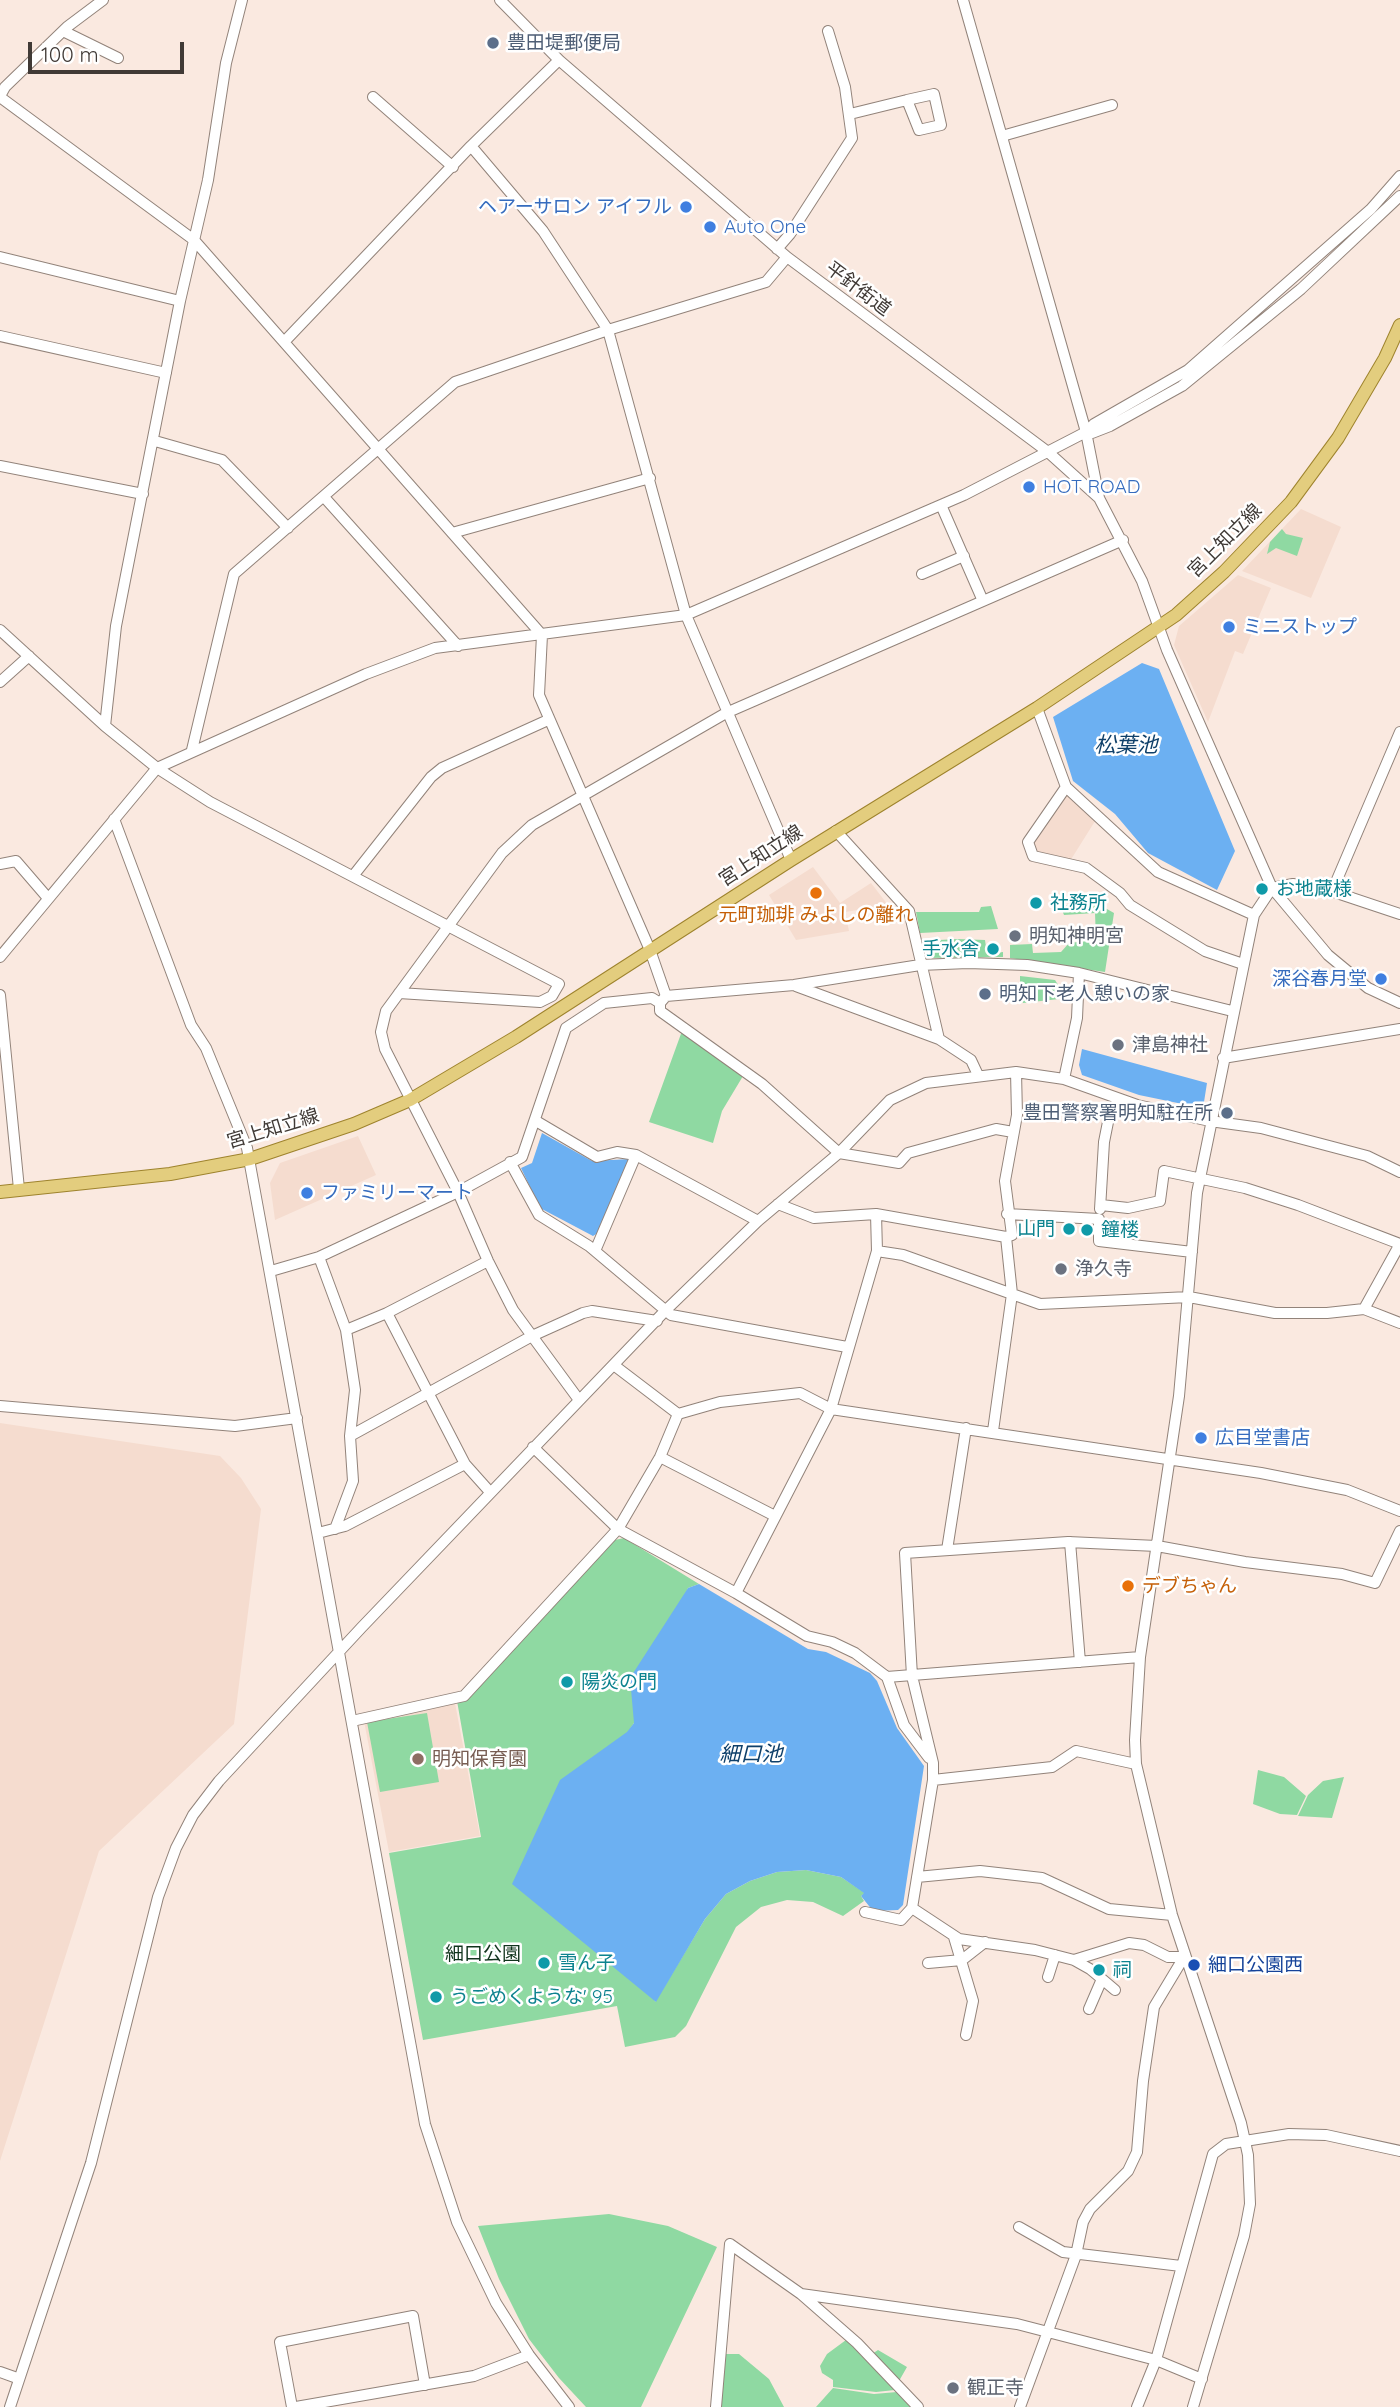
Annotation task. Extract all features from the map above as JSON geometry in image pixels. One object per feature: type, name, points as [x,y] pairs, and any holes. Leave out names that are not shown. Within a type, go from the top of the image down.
[{"type":"main road","name":"宮上知立線","points":[[0,1192],[170,1174],[250,1159],[354,1124],[410,1100],[516,1037],[836,831],[1037,708],[1159,627],[1224,572],[1291,502],[1338,438],[1385,358],[1400,325]]},
{"type":"street","points":[[103,0],[63,31],[5,87],[0,97],[194,240],[542,635],[539,695],[650,950],[663,999],[660,1011],[762,1084],[839,1153],[899,1163],[908,1153],[996,1129],[1013,1132]]},
{"type":"street","points":[[105,726],[116,626],[155,441],[180,301],[208,180],[226,63],[242,0]]},
{"type":"street","name":"平針街道","points":[[500,0],[559,60],[786,257],[1048,452],[1099,498],[1123,540],[1272,888],[1328,955],[1368,988],[1400,1003]]},
{"type":"street","points":[[963,0],[1086,432],[1099,498]]},
{"type":"street","points":[[63,31],[118,58]]},
{"type":"street","points":[[777,248],[790,234],[852,138],[845,87],[828,31]]},
{"type":"street","points":[[284,342],[471,146],[559,60]]},
{"type":"street","points":[[373,97],[453,167]]},
{"type":"street","points":[[850,114],[907,100]]},
{"type":"street","points":[[1002,136],[1112,105]]},
{"type":"street","points":[[471,146],[542,231],[608,330],[686,615],[791,860]]},
{"type":"street","points":[[0,957],[47,897],[157,768],[192,750],[396,662],[435,648],[686,615],[941,505],[1086,432],[1094,424],[1188,370],[1371,209],[1400,176]]},
{"type":"street","points":[[1086,432],[1092,433],[1110,426],[1182,386],[1301,289],[1400,196]]},
{"type":"street","points":[[0,257],[180,301]]},
{"type":"street","points":[[192,750],[234,574],[455,382],[608,330],[766,282],[786,257]]},
{"type":"street","points":[[0,336],[166,373]]},
{"type":"street","points":[[155,441],[222,460],[288,528]]},
{"type":"street","points":[[0,466],[143,494]]},
{"type":"street","points":[[452,533],[650,478]]},
{"type":"street","points":[[324,497],[458,646]]},
{"type":"street","points":[[941,505],[983,601]]},
{"type":"street","points":[[579,1400],[513,1310],[488,1261],[457,1192],[385,1048],[381,1032],[386,1011],[502,853],[532,825],[726,713],[1123,540]]},
{"type":"street","points":[[922,574],[964,556]]},
{"type":"street","points":[[0,631],[105,726],[157,768],[210,802],[559,984],[552,996],[540,1002],[399,993]]},
{"type":"street","points":[[0,682],[29,656]]},
{"type":"street","points":[[1037,708],[1066,787],[1158,872],[1254,915]]},
{"type":"street","points":[[353,876],[431,776],[442,768],[548,720]]},
{"type":"street","points":[[1325,889],[1336,882],[1400,732]]},
{"type":"street","points":[[1066,787],[1028,842],[1033,856],[1086,868],[1120,893],[1130,905],[1205,951],[1243,964]]},
{"type":"street","points":[[114,819],[191,1025],[216,1073],[250,1159],[425,2124],[462,2234],[496,2303],[529,2355],[569,2407]]},
{"type":"street","points":[[836,831],[909,911],[939,1039]]},
{"type":"street","points":[[0,864],[16,861],[47,897]]},
{"type":"street","points":[[1193,2407],[1244,2236],[1250,2204],[1245,2139],[1172,1915],[1136,1764],[1135,1696],[1170,1458],[1189,1297],[1199,1178],[1254,915],[1272,888],[1293,884],[1325,889],[1400,914]]},
{"type":"street","points":[[271,1271],[319,1256],[457,1192],[522,1157],[566,1027],[604,1003],[794,985],[920,965],[1027,965],[1079,973],[1232,1011]]},
{"type":"street","points":[[1064,1079],[1077,1018],[1079,973]]},
{"type":"street","points":[[794,985],[939,1039],[971,1060],[978,1075]]},
{"type":"street","points":[[0,995],[2,1049],[19,1189]]},
{"type":"street","points":[[1223,1058],[1400,1029]]},
{"type":"street","points":[[778,1204],[814,1218],[876,1214],[1006,1237],[1012,1235],[1007,1214],[1006,1181],[1017,1115],[1016,1072]]},
{"type":"street","points":[[10,2407],[17,2378],[91,2163],[158,1896],[176,1848],[193,1815],[219,1780],[665,1311],[758,1222],[839,1153],[877,1112],[902,1092],[926,1083],[1016,1072],[1064,1079],[1118,1099],[1210,1121],[1261,1128],[1367,1156],[1400,1172]]},
{"type":"street","points":[[1118,1099],[1108,1122],[1104,1142],[1099,1241],[1192,1252]]},
{"type":"street","points":[[536,1121],[597,1157],[617,1152],[636,1154],[758,1222]]},
{"type":"street","points":[[595,1251],[636,1154]]},
{"type":"street","points":[[510,1162],[539,1215],[595,1251],[671,1315],[847,1347]]},
{"type":"street","points":[[1101,1205],[1128,1208],[1160,1201],[1164,1171],[1298,1205],[1400,1244],[1364,1309]]},
{"type":"street","points":[[736,1593],[831,1409],[877,1251],[876,1214]]},
{"type":"street","points":[[1007,1214],[1099,1219]]},
{"type":"street","points":[[993,1431],[1012,1294],[1006,1237]]},
{"type":"street","points":[[877,1251],[903,1255],[1040,1304],[1189,1297],[1275,1313],[1327,1313],[1364,1309],[1400,1323]]},
{"type":"street","points":[[319,1256],[346,1330],[355,1390],[349,1436],[353,1481],[335,1530]]},
{"type":"street","points":[[346,1330],[387,1313],[488,1261]]},
{"type":"street","points":[[349,1436],[533,1336],[592,1311],[657,1321]]},
{"type":"street","points":[[387,1313],[465,1464],[490,1492]]},
{"type":"street","points":[[615,1366],[678,1414]]},
{"type":"street","points":[[678,1414],[720,1402],[800,1392],[831,1409],[1170,1458],[1347,1490],[1400,1511]]},
{"type":"street","points":[[0,1406],[235,1426],[297,1418]]},
{"type":"street","points":[[352,1721],[464,1696],[618,1530],[660,1457],[678,1414]]},
{"type":"street","points":[[947,1550],[966,1428]]},
{"type":"street","points":[[533,1447],[618,1530],[736,1593],[807,1636],[832,1642],[855,1653],[887,1677],[904,1726],[933,1763]]},
{"type":"street","points":[[660,1457],[775,1516]]},
{"type":"street","points":[[318,1533],[335,1530],[465,1464]]},
{"type":"street","points":[[865,1912],[901,1920],[912,1908],[933,1780],[933,1763],[912,1676],[905,1553],[1070,1542],[1157,1546],[1245,1562],[1342,1574],[1376,1583],[1400,1531]]},
{"type":"street","points":[[1070,1542],[1080,1662]]},
{"type":"street","points":[[887,1677],[1140,1657]]},
{"type":"street","points":[[933,1780],[1052,1767],[1076,1751],[1136,1764]]},
{"type":"street","points":[[917,1877],[981,1871],[1042,1878],[1109,1909],[1172,1915]]},
{"type":"street","points":[[912,1908],[954,1937],[1074,1960],[1115,1990]]},
{"type":"street","points":[[954,1937],[973,2001],[966,2035]]},
{"type":"street","points":[[928,1963],[962,1960],[985,1942]]},
{"type":"street","points":[[1074,1960],[1129,1944],[1144,1945],[1168,1957],[1184,1957]]},
{"type":"street","points":[[1048,1977],[1055,1955]]},
{"type":"street","points":[[1020,2407],[1076,2255],[1083,2222],[1090,2209],[1128,2171],[1137,2152],[1143,2081],[1154,2007],[1184,1957]]},
{"type":"street","points":[[1089,2009],[1102,1979]]},
{"type":"street","points":[[1137,2407],[1156,2360],[1213,2154],[1226,2144],[1245,2139],[1289,2134],[1326,2134],[1400,2151]]},
{"type":"street","points":[[1019,2227],[1063,2252],[1181,2266]]},
{"type":"street","points":[[716,2407],[730,2244],[801,2294],[857,2343],[918,2407]]},
{"type":"street","points":[[801,2294],[1004,2322],[1156,2360],[1202,2379]]},
{"type":"street","points":[[425,2385],[413,2316],[280,2342],[294,2407],[425,2385],[474,2376],[529,2355]]},
{"type":"street","points":[[0,2372],[17,2378]]},
{"type":"shaded area","points":[[1301,509],[1341,527],[1311,598],[1242,571]]},
{"type":"shaded area","points":[[1238,575],[1271,588],[1243,654],[1235,651],[1208,722],[1174,645],[1179,626]]},
{"type":"shaded area","points":[[1068,793],[1097,818],[1070,861],[1034,854],[1033,844]]},
{"type":"shaded area","points":[[813,867],[840,903],[871,883],[888,905],[845,912],[849,931],[796,940],[769,895]]},
{"type":"shaded area","points":[[358,1136],[376,1175],[275,1220],[270,1183],[280,1163]]},
{"type":"shaded area","points":[[0,1423],[220,1456],[241,1478],[261,1509],[234,1724],[99,1851],[0,2161]]},
{"type":"shaded area","name":"明知保育園","points":[[455,1703],[480,1836],[389,1852],[364,1721]]},
{"type":"green space","points":[[1282,529],[1286,534],[1303,538],[1297,556],[1276,548],[1267,554],[1270,542]]},
{"type":"green space","points":[[1068,894],[1091,900],[1114,913],[1105,972],[1010,958],[1010,945],[1032,944],[1033,953],[1061,952],[1069,943],[1096,940],[1095,913],[1064,915],[1060,905],[1069,905]]},
{"type":"green space","points":[[991,906],[998,929],[920,933],[916,912],[979,912],[981,907]]},
{"type":"green space","points":[[985,940],[987,954],[1003,952],[1003,957],[923,958],[922,941]]},
{"type":"green space","points":[[1020,976],[1055,980],[1064,994],[1059,999],[1023,1003]]},
{"type":"green space","points":[[682,1031],[743,1076],[722,1111],[713,1143],[649,1122]]},
{"type":"green space","name":"細口公園","points":[[624,1538],[699,1584],[688,1588],[628,1732],[655,2002],[705,1919],[726,1894],[750,1881],[777,1872],[806,1870],[841,1877],[865,1893],[861,1896],[864,1901],[843,1916],[813,1902],[787,1900],[761,1907],[736,1927],[686,2026],[675,2037],[625,2047],[617,2006],[423,2040],[389,1853],[481,1837],[457,1701],[466,1699],[615,1540]]},
{"type":"green space","points":[[427,1713],[439,1782],[380,1792],[367,1722]]},
{"type":"green space","points":[[1258,1770],[1284,1777],[1306,1796],[1297,1815],[1280,1814],[1253,1804]]},
{"type":"green space","points":[[1344,1777],[1332,1818],[1298,1816],[1308,1795],[1323,1781]]},
{"type":"green space","points":[[609,2214],[668,2226],[717,2247],[641,2407],[586,2407],[559,2378],[529,2339],[499,2279],[478,2226]]},
{"type":"green space","points":[[846,2340],[895,2390],[876,2392],[833,2387],[833,2380],[822,2373],[820,2366],[827,2354]]},
{"type":"green space","points":[[878,2350],[907,2367],[899,2381],[872,2354]]},
{"type":"green space","points":[[724,2354],[739,2354],[769,2379],[784,2407],[721,2407]]},
{"type":"green space","points":[[833,2388],[874,2394],[897,2392],[911,2407],[816,2407]]},
{"type":"water","name":"松葉池","points":[[1142,663],[1159,669],[1235,851],[1217,890],[1148,853],[1115,814],[1073,781],[1053,717]]},
{"type":"water","points":[[1082,1049],[1207,1083],[1204,1102],[1197,1107],[1139,1095],[1082,1075],[1079,1065]]},
{"type":"water","points":[[542,1133],[592,1161],[630,1159],[598,1233],[593,1236],[540,1208],[521,1168],[532,1163]]},
{"type":"water","name":"細口池","points":[[699,1584],[808,1649],[826,1652],[870,1673],[877,1681],[897,1728],[924,1766],[903,1905],[898,1910],[873,1911],[861,1896],[864,1893],[841,1877],[806,1870],[777,1872],[750,1881],[726,1894],[705,1919],[656,2002],[512,1884],[560,1780],[627,1732],[634,1723],[630,1678],[688,1588]]},
{"type":"place","name":"豊田堤郵便局","points":[[493,43]]},
{"type":"place","name":"ヘアーサロン アイフル","points":[[686,207]]},
{"type":"place","name":"Auto One","points":[[710,227]]},
{"type":"place","name":"HOT ROAD","points":[[1029,487]]},
{"type":"place","name":"ミニストップ","points":[[1229,627]]},
{"type":"place","name":"お地蔵様","points":[[1262,889]]},
{"type":"place","name":"元町珈琲 みよしの離れ","points":[[816,893]]},
{"type":"place","name":"社務所","points":[[1036,903]]},
{"type":"place","name":"明知神明宮","points":[[1015,936]]},
{"type":"place","name":"手水舎","points":[[993,949]]},
{"type":"place","name":"深谷春月堂","points":[[1381,979]]},
{"type":"place","name":"明知下老人憩いの家","points":[[985,994]]},
{"type":"place","name":"津島神社","points":[[1118,1045]]},
{"type":"place","name":"豊田警察署明知駐在所","points":[[1227,1113]]},
{"type":"place","name":"ファミリーマート","points":[[307,1193]]},
{"type":"place","name":"山門","points":[[1069,1229]]},
{"type":"place","name":"鐘楼","points":[[1087,1230]]},
{"type":"place","name":"浄久寺","points":[[1061,1269]]},
{"type":"place","name":"広目堂書店","points":[[1201,1438]]},
{"type":"place","name":"デブちゃん","points":[[1128,1586]]},
{"type":"place","name":"陽炎の門","points":[[567,1682]]},
{"type":"place","name":"明知保育園","points":[[418,1759]]},
{"type":"place","name":"雪ん子","points":[[544,1963]]},
{"type":"place","name":"細口公園西","points":[[1194,1965]]},
{"type":"place","name":"祠","points":[[1099,1970]]},
{"type":"place","name":"うごめくような' 95","points":[[436,1997]]},
{"type":"place","name":"観正寺","points":[[953,2388]]}]
